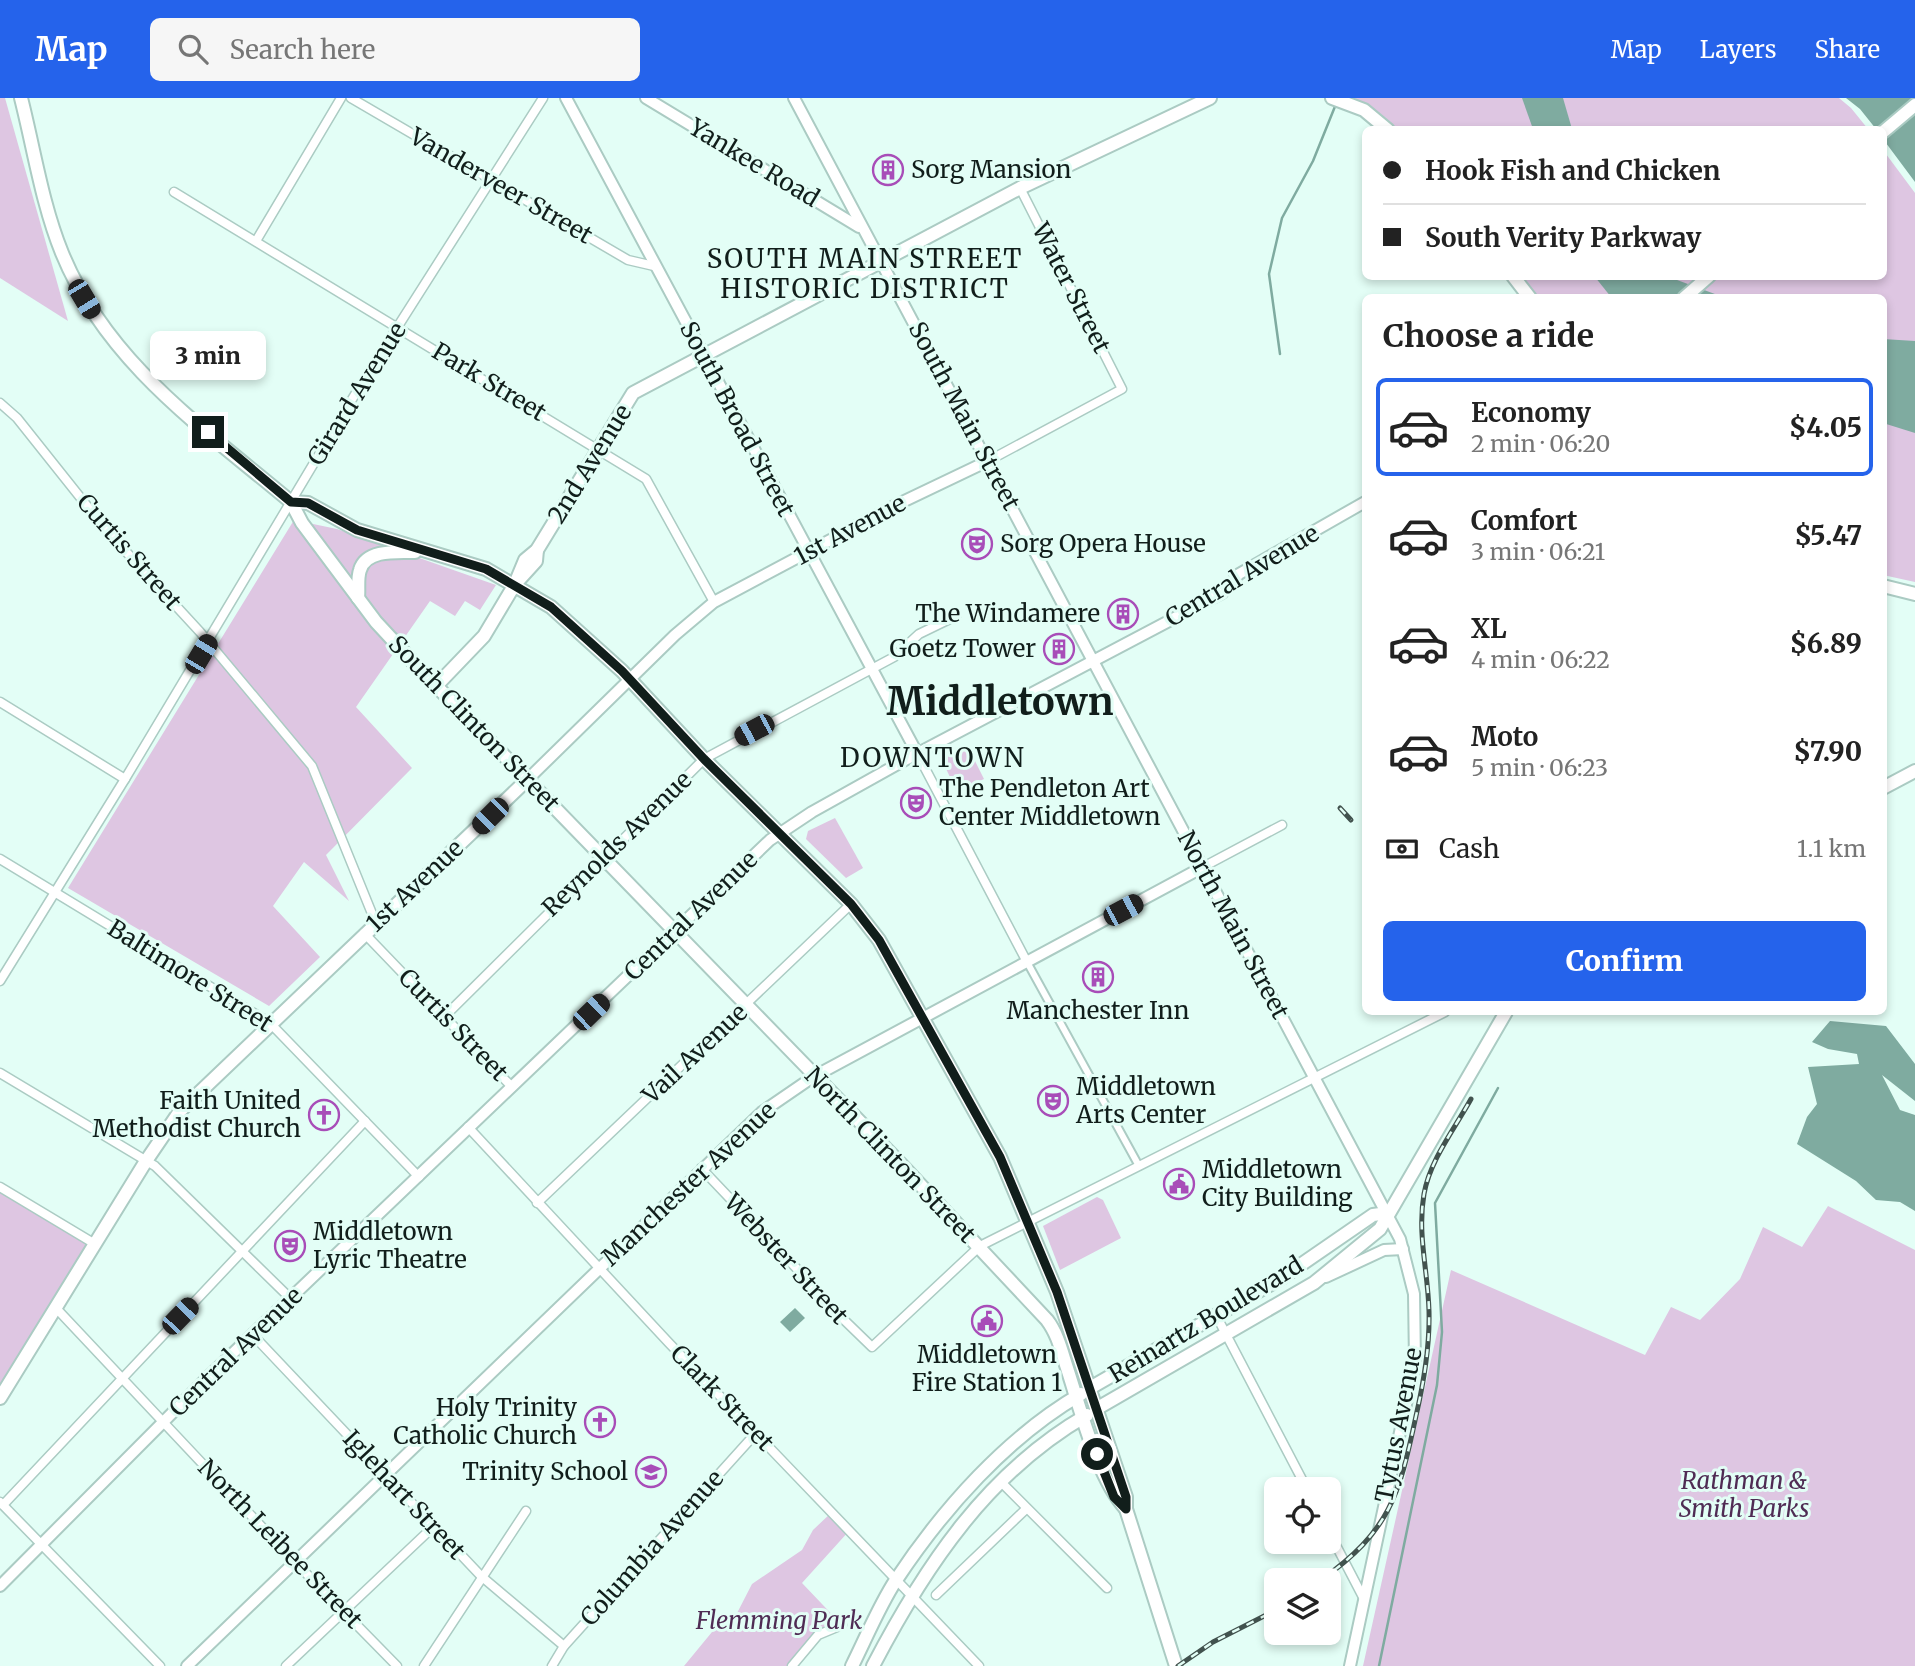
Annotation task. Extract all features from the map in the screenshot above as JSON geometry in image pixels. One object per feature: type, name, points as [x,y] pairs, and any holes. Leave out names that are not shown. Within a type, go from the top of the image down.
[{"type":"main road","points":[[21,98],[52,226],[74,278],[98,322],[153,385],[291,502],[308,503],[357,530],[486,569],[515,584],[578,629],[704,759],[851,904],[879,940],[1000,1157],[1026,1224],[1057,1292],[1126,1497],[1126,1509],[1176,1666]]},
{"type":"main road","name":"2nd Avenue","points":[[437,685],[484,636],[515,584],[536,561],[537,550],[633,393],[705,358],[1020,188],[1210,98]]},
{"type":"main road","points":[[1332,98],[1364,110],[1383,126]]},
{"type":"main road","points":[[1887,129],[1915,105]]},
{"type":"main road","points":[[1516,280],[1527,294]]},
{"type":"main road","points":[[1689,294],[1704,280]]},
{"type":"main road","name":"South Clinton Street","points":[[291,502],[302,523],[388,636],[675,931]]},
{"type":"main road","points":[[358,598],[358,573],[363,563],[372,556],[426,551]]},
{"type":"main road","points":[[1887,587],[1915,594]]},
{"type":"main road","points":[[1887,786],[1915,771]]},
{"type":"main road","name":"1st Avenue","points":[[0,1398],[146,1161],[180,1111],[375,922],[528,779]]},
{"type":"main road","name":"North Clinton Street","points":[[675,931],[980,1247],[1051,1325],[1082,1418],[1114,1497],[1126,1509]]},
{"type":"main road","name":"Reinartz Boulevard","points":[[873,1666],[937,1556],[1000,1481],[1050,1437],[1314,1283],[1380,1229],[1414,1175],[1504,1015]]},
{"type":"main road","name":"Reinartz Boulevard","points":[[852,1666],[895,1580],[980,1475],[1056,1408],[1283,1277],[1373,1215],[1388,1213]]},
{"type":"street","points":[[256,242],[341,98]]},
{"type":"street","name":"Vanderveer Street","points":[[351,98],[628,260],[654,266]]},
{"type":"street","name":"Girard Avenue","points":[[0,981],[489,179],[543,98]]},
{"type":"street","name":"South Broad Street","points":[[566,98],[1027,962]]},
{"type":"street","name":"Yankee Road","points":[[646,98],[862,229]]},
{"type":"street","name":"South Main Street","points":[[794,98],[1094,661]]},
{"type":"street","name":"Water Street","points":[[1020,188],[1122,389]]},
{"type":"street","name":"Park Street","points":[[174,192],[600,448],[646,479],[714,603]]},
{"type":"street","name":"1st Avenue","points":[[528,779],[675,635],[714,603],[808,551],[989,461],[1122,389]]},
{"type":"street","name":"Curtis Street","points":[[0,403],[18,418],[107,531],[208,642],[312,766],[375,922]]},
{"type":"street","name":"Central Avenue","points":[[0,1586],[163,1422],[468,1127],[779,833],[917,754],[1222,593],[1239,574],[1362,504]]},
{"type":"street","name":"Reynolds Avenue","points":[[443,1017],[704,759],[894,657],[919,634],[956,616]]},
{"type":"street","name":"North Main Street","points":[[1094,661],[1315,1077]]},
{"type":"street","points":[[0,702],[125,779]]},
{"type":"street","name":"Manchester Avenue","points":[[187,1666],[293,1560],[762,1112],[813,1077],[1282,825]]},
{"type":"street","name":"Baltimore Street","points":[[0,859],[270,1023],[418,1177]]},
{"type":"street","name":"Vail Avenue","points":[[537,1203],[747,1006],[851,904]]},
{"type":"street","name":"Curtis Street","points":[[364,933],[512,1087]]},
{"type":"street","points":[[1027,962],[1139,1166]]},
{"type":"street","points":[[980,1247],[1439,1015]]},
{"type":"street","points":[[0,1073],[155,1166],[291,1299]]},
{"type":"street","name":"Tytus Avenue","points":[[1315,1077],[1388,1213],[1403,1249],[1414,1294],[1415,1362],[1350,1666]]},
{"type":"street","points":[[160,1666],[2,1504],[365,1121]]},
{"type":"street","name":"Clark Street","points":[[468,1127],[537,1203],[979,1666]]},
{"type":"street","name":"Webster Street","points":[[701,1168],[800,1272],[807,1284],[872,1347],[980,1247]]},
{"type":"street","points":[[0,1187],[95,1244]]},
{"type":"street","points":[[1314,1283],[1384,1250],[1403,1249]]},
{"type":"street","name":"North Leibee Street","points":[[55,1307],[293,1560],[397,1666]]},
{"type":"street","points":[[1217,1317],[1301,1477]]},
{"type":"street","name":"Iglehart Street","points":[[253,1335],[481,1576],[564,1646]]},
{"type":"street","name":"Columbia Avenue","points":[[552,1666],[564,1646],[756,1433]]},
{"type":"street","points":[[1000,1481],[1107,1588]]},
{"type":"street","points":[[936,1595],[1026,1509]]},
{"type":"street","points":[[424,1666],[526,1511]]},
{"type":"street","points":[[286,1666],[433,1527]]},
{"type":"street","points":[[1341,1554],[1364,1599]]},
{"type":"street","points":[[792,1666],[818,1635],[842,1625]]},
{"type":"green space","points":[[0,98],[5,98],[68,321],[0,278]]},
{"type":"green space","points":[[1352,98],[1839,98],[1866,126],[1395,126],[1381,114]]},
{"type":"green space","points":[[1887,155],[1915,193],[1915,582],[1887,576],[1887,294],[1536,294],[1524,280],[1887,280]]},
{"type":"green space","points":[[294,520],[337,529],[496,585],[480,610],[465,601],[455,616],[430,601],[356,707],[412,768],[326,855],[349,901],[304,862],[273,906],[320,957],[269,1006],[68,888]]},
{"type":"green space","points":[[967,745],[984,779],[957,792],[941,758]]},
{"type":"green space","points":[[835,818],[863,868],[846,878],[806,839],[808,831]]},
{"type":"green space","points":[[0,1187],[95,1244],[0,1398]]},
{"type":"green space","points":[[1097,1197],[1103,1200],[1121,1238],[1060,1270],[1043,1226]]},
{"type":"green space","name":"Rathman & Smith Parks","points":[[1828,1206],[1915,1250],[1915,1666],[1363,1666],[1451,1270],[1645,1355],[1671,1307],[1700,1320],[1740,1279],[1763,1227],[1802,1247]]},
{"type":"green space","name":"Flemming Park","points":[[832,1512],[849,1531],[802,1583],[842,1625],[827,1629],[792,1666],[684,1666],[712,1632],[734,1619],[752,1584],[802,1550],[813,1530]]},
{"type":"shaded area","points":[[1522,98],[1563,98],[1571,126],[1532,126]]},
{"type":"shaded area","points":[[1846,98],[1915,98],[1915,182],[1887,144],[1887,126],[1874,126],[1860,109]]},
{"type":"shaded area","points":[[1597,280],[1677,280],[1715,294],[1609,294]]},
{"type":"shaded area","points":[[1887,339],[1915,341],[1915,433],[1887,424]]},
{"type":"shaded area","points":[[1830,1021],[1886,1026],[1915,1064],[1915,1101],[1882,1075],[1900,1110],[1915,1115],[1915,1211],[1900,1202],[1876,1200],[1856,1181],[1797,1144],[1807,1117],[1817,1104],[1808,1067],[1859,1064],[1857,1054],[1828,1049],[1812,1042]]},
{"type":"shaded area","points":[[795,1308],[805,1318],[790,1332],[780,1322]]},
{"type":"waterway","points":[[1280,354],[1269,274],[1282,218],[1313,161],[1336,104]]},
{"type":"waterway","points":[[1379,1666],[1437,1385],[1442,1332],[1435,1203],[1498,1088]]},
{"type":"railway","points":[[1340,808],[1351,820]]},
{"type":"railway","points":[[1336,1568],[1363,1545],[1377,1528],[1388,1510],[1404,1468],[1422,1390],[1429,1337],[1422,1224],[1424,1194],[1437,1157],[1471,1099]]},
{"type":"railway","points":[[1178,1666],[1213,1642],[1264,1616]]},
{"type":"place","name":"Sorg Mansion","points":[[888,170]]},
{"type":"place","name":"Sorg Opera House","points":[[977,544]]},
{"type":"place","name":"The Windamere","points":[[1123,614]]},
{"type":"place","name":"Goetz Tower","points":[[1059,649]]},
{"type":"place","name":"The Pendleton Art Center Middletown","points":[[916,803]]},
{"type":"place","name":"Manchester Inn","points":[[1098,977]]},
{"type":"place","name":"Middletown Arts Center","points":[[1053,1101]]},
{"type":"place","name":"Faith United Methodist Church","points":[[324,1115]]},
{"type":"place","name":"Middletown City Building","points":[[1179,1184]]},
{"type":"place","name":"Middletown Lyric Theatre","points":[[290,1246]]},
{"type":"place","name":"Middletown Fire Station 1","points":[[987,1321]]},
{"type":"place","name":"Holy Trinity Catholic Church","points":[[600,1422]]},
{"type":"place","name":"Trinity School","points":[[651,1472]]},
{"type":"district","name":"SOUTH MAIN STREET HISTORIC DISTRICT","points":[[865,274]]},
{"type":"district","name":"Middletown","points":[[1000,702]]},
{"type":"district","name":"DOWNTOWN","points":[[933,758]]},
{"type":"route","points":[[208,432],[291,502],[308,503],[357,530],[486,569],[551,607],[622,671],[704,759],[851,904],[879,940],[1000,1157],[1026,1224],[1057,1292],[1126,1497],[1126,1509],[1114,1497],[1097,1454]]}]
